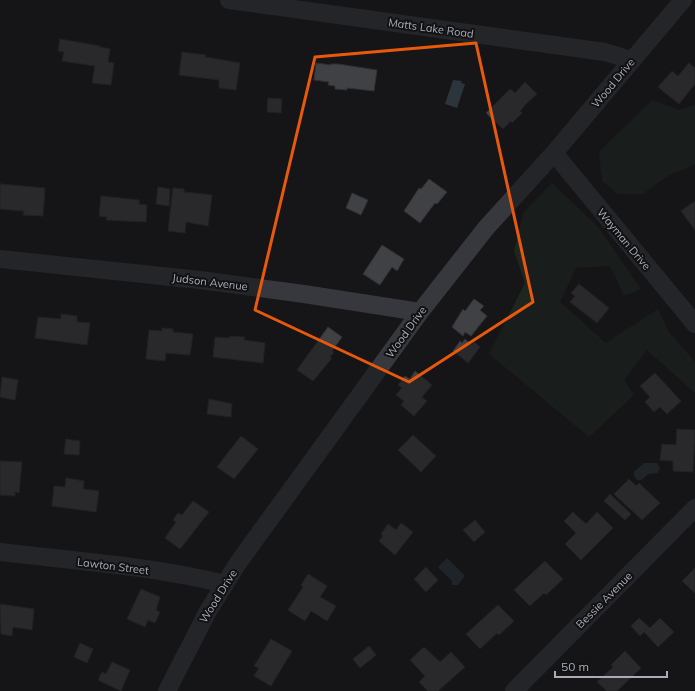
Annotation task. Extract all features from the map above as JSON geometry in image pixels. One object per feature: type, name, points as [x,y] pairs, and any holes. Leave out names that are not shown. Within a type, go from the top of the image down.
[{"type":"street","name":"Matts Lake Road","points":[[229,0],[262,2],[606,52],[631,60]]},
{"type":"street","name":"Wood Drive","points":[[167,691],[187,650],[225,584],[420,312],[486,228],[554,154],[631,60],[683,0]]},
{"type":"street","name":"Wayman Drive","points":[[554,154],[695,324]]},
{"type":"street","name":"Judson Avenue","points":[[0,258],[222,283],[395,307],[420,312]]},
{"type":"street","name":"Bessie Avenue","points":[[514,691],[695,508]]},
{"type":"street","name":"Lawton Street","points":[[0,552],[147,570],[204,579],[225,584]]},
{"type":"highlighted area","points":[[476,43],[533,302],[409,382],[255,310],[315,57]]},
{"type":"shaded area","points":[[453,80],[462,81],[461,83],[465,84],[457,108],[445,104]]},
{"type":"shaded area","points":[[652,100],[679,110],[695,105],[695,164],[666,177],[643,194],[618,194],[602,181],[599,152]]},
{"type":"shaded area","points":[[552,183],[598,227],[641,289],[624,296],[610,266],[576,268],[560,302],[606,343],[658,309],[669,332],[695,362],[695,393],[647,350],[624,380],[634,395],[589,437],[489,354],[525,283],[514,251],[523,213]]},
{"type":"shaded area","points":[[644,463],[657,463],[660,469],[657,473],[648,474],[642,480],[637,480],[634,476],[634,472]]},
{"type":"shaded area","points":[[447,558],[465,576],[458,585],[452,585],[452,581],[438,567]]},
{"type":"building","points":[[60,39],[110,49],[108,62],[114,63],[111,85],[92,83],[95,66],[62,61],[64,52],[58,51]]},
{"type":"building","points":[[182,52],[206,55],[205,57],[240,63],[236,90],[219,88],[219,80],[179,75]]},
{"type":"building","points":[[316,63],[331,65],[338,64],[377,70],[374,91],[347,88],[347,90],[335,89],[335,86],[328,85],[329,82],[314,80]]},
{"type":"building","points":[[689,63],[695,68],[695,84],[679,104],[658,87],[672,71],[678,76]]},
{"type":"building","points":[[525,82],[537,94],[520,111],[522,113],[512,123],[511,121],[503,129],[486,113],[510,89],[515,93]]},
{"type":"building","points":[[268,98],[282,99],[281,113],[267,112]]},
{"type":"building","points":[[429,179],[447,192],[437,204],[435,203],[420,223],[404,211],[419,188],[421,189]]},
{"type":"building","points":[[0,184],[45,188],[43,216],[23,215],[24,211],[0,209]]},
{"type":"building","points":[[158,187],[170,189],[169,206],[156,204]]},
{"type":"building","points":[[173,188],[184,189],[184,192],[212,195],[208,226],[186,222],[185,233],[168,231]]},
{"type":"building","points":[[352,193],[368,200],[361,215],[346,208]]},
{"type":"building","points":[[101,196],[139,200],[139,204],[147,205],[146,222],[106,220],[107,217],[99,216]]},
{"type":"building","points":[[695,201],[695,230],[681,211]]},
{"type":"building","points":[[382,245],[404,259],[397,271],[392,267],[380,285],[363,274]]},
{"type":"building","points":[[579,284],[609,308],[597,323],[570,302],[575,296],[571,293]]},
{"type":"building","points":[[474,299],[484,306],[480,310],[487,316],[471,336],[465,332],[463,336],[452,327],[463,309],[465,311]]},
{"type":"building","points":[[61,314],[77,316],[77,322],[90,323],[87,345],[35,338],[38,317],[61,319]]},
{"type":"building","points":[[328,327],[342,337],[332,351],[334,352],[330,357],[332,358],[313,381],[297,370]]},
{"type":"building","points":[[162,328],[173,329],[173,332],[193,334],[190,355],[166,353],[165,361],[146,359],[149,330],[162,331]]},
{"type":"building","points":[[230,336],[245,337],[244,340],[265,343],[263,363],[213,357],[215,337],[230,338]]},
{"type":"building","points":[[465,339],[472,345],[474,342],[480,347],[468,363],[453,351],[460,341],[462,343]]},
{"type":"building","points":[[415,371],[432,385],[422,397],[427,401],[414,416],[401,405],[404,401],[396,395],[402,388],[398,385],[405,376],[410,379]]},
{"type":"building","points":[[655,373],[681,401],[667,414],[660,407],[654,412],[645,402],[650,397],[640,386]]},
{"type":"building","points":[[2,377],[18,380],[15,400],[0,397]]},
{"type":"building","points":[[209,399],[232,404],[231,417],[207,414]]},
{"type":"building","points":[[677,429],[695,430],[693,472],[673,471],[673,461],[660,460],[662,444],[676,445]]},
{"type":"building","points":[[413,435],[436,456],[421,472],[398,450]]},
{"type":"building","points":[[241,436],[258,449],[234,479],[217,467]]},
{"type":"building","points":[[66,439],[80,441],[79,455],[64,454]]},
{"type":"building","points":[[0,461],[22,462],[19,493],[15,492],[15,496],[0,495]]},
{"type":"building","points":[[66,478],[84,481],[83,489],[99,491],[96,512],[52,506],[54,486],[65,487]]},
{"type":"building","points":[[629,479],[636,486],[639,483],[660,503],[642,520],[614,494]]},
{"type":"building","points":[[610,494],[631,514],[625,520],[604,501]]},
{"type":"building","points":[[193,501],[209,512],[180,549],[165,538],[176,522],[173,520],[178,513],[182,515]]},
{"type":"building","points":[[573,512],[586,524],[597,512],[613,528],[581,560],[565,544],[576,533],[564,521]]},
{"type":"building","points":[[475,520],[485,532],[474,542],[463,530]]},
{"type":"building","points":[[401,523],[413,532],[395,555],[379,541],[383,536],[381,534],[388,524],[396,530]]},
{"type":"building","points":[[545,561],[563,579],[546,595],[544,593],[530,606],[514,590]]},
{"type":"building","points":[[426,567],[438,580],[426,592],[414,579]]},
{"type":"building","points":[[695,568],[695,593],[682,581]]},
{"type":"building","points":[[308,574],[327,586],[320,597],[336,606],[327,621],[311,611],[305,621],[288,610],[303,587],[301,585]]},
{"type":"building","points":[[141,589],[160,597],[156,610],[160,612],[155,623],[148,620],[145,627],[127,619]]},
{"type":"building","points":[[0,604],[34,609],[32,630],[13,627],[12,636],[1,634]]},
{"type":"building","points":[[498,605],[514,621],[499,635],[497,633],[480,649],[466,634]]},
{"type":"building","points":[[639,618],[650,628],[660,618],[674,632],[658,647],[644,632],[640,636],[631,626]]},
{"type":"building","points":[[271,639],[292,651],[271,686],[254,676],[259,668],[254,666]]},
{"type":"building","points":[[80,643],[93,649],[87,663],[74,657]]},
{"type":"building","points":[[369,646],[376,655],[360,668],[353,659]]},
{"type":"building","points":[[424,647],[440,662],[451,652],[465,667],[438,691],[428,691],[419,682],[425,676],[410,660]]},
{"type":"building","points":[[625,651],[641,668],[617,691],[607,691],[597,682],[613,667],[611,665]]},
{"type":"building","points":[[112,662],[130,670],[121,691],[98,680],[102,672],[106,674]]}]
